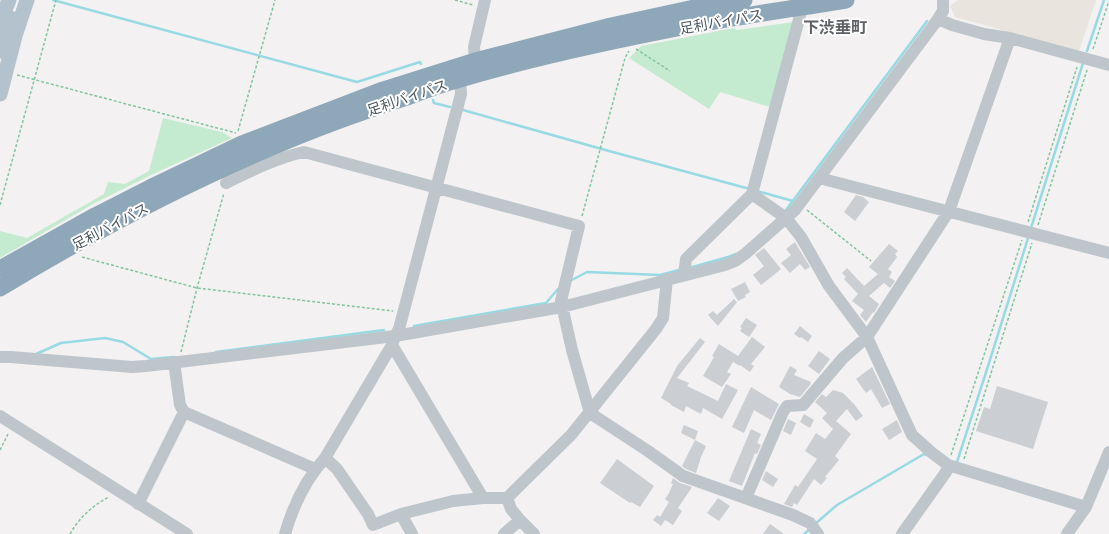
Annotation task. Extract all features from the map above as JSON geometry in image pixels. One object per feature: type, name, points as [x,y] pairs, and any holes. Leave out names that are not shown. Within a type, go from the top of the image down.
[{"type":"highway","name":"足利バイパス","points":[[0,269],[95,216],[150,188],[248,149],[383,90],[476,61],[611,26],[699,7],[744,0]]},
{"type":"highway","name":"足利バイパス","points":[[0,288],[248,149],[338,121],[460,79],[550,56],[632,44],[700,24],[846,0]]},
{"type":"main road","points":[[0,22],[9,0]]},
{"type":"main road","points":[[2,44],[18,0]]},
{"type":"main road","points":[[0,94],[15,36],[27,0]]},
{"type":"street","points":[[0,357],[132,367],[394,340],[562,307],[725,265],[735,261],[745,254],[786,218],[799,204],[938,19],[943,11],[944,0]]},
{"type":"street","points":[[476,61],[474,46],[484,4]]},
{"type":"street","points":[[684,275],[686,259],[752,194],[802,8]]},
{"type":"street","points":[[938,19],[952,25],[984,34],[1010,38],[1109,64]]},
{"type":"street","points":[[746,498],[783,412],[788,406],[802,405],[843,358],[867,337],[949,211],[1010,38]]},
{"type":"street","points":[[286,534],[288,525],[300,496],[315,469],[325,458],[399,329],[461,94],[460,79]]},
{"type":"street","points":[[226,183],[248,149],[293,154],[304,152],[579,226],[561,301],[572,350],[590,413],[683,476],[793,515],[810,523],[818,534]]},
{"type":"street","points":[[819,178],[1109,253]]},
{"type":"street","points":[[752,194],[786,218],[801,237],[829,286],[867,337],[912,435],[948,465],[1086,507]]},
{"type":"street","points":[[325,458],[337,469],[368,514],[373,525],[401,514],[453,501],[483,498],[507,498],[572,435],[656,329],[663,318],[667,279]]},
{"type":"street","points":[[394,340],[483,498]]},
{"type":"street","points":[[0,361],[24,359]]},
{"type":"street","points":[[177,362],[180,405],[184,412],[315,469]]},
{"type":"street","points":[[138,504],[184,412]]},
{"type":"street","points":[[0,416],[187,534]]},
{"type":"street","points":[[1067,534],[1086,507],[1109,452]]},
{"type":"street","points":[[902,534],[946,472],[948,465]]},
{"type":"street","points":[[507,498],[511,509],[534,534]]},
{"type":"street","points":[[401,514],[412,534]]},
{"type":"street","points":[[504,534],[520,520]]},
{"type":"path","points":[[0,205],[56,0]]},
{"type":"path","points":[[7,71],[248,149],[275,0]]},
{"type":"path","points":[[455,0],[484,4]]},
{"type":"path","points":[[579,226],[625,58],[632,44],[636,49],[670,72]]},
{"type":"path","points":[[948,465],[1081,57]]},
{"type":"path","points":[[177,362],[226,183]]},
{"type":"path","points":[[799,204],[872,261]]},
{"type":"path","points":[[82,257],[197,288],[403,312]]},
{"type":"path","points":[[0,450],[13,424]]},
{"type":"path","points":[[70,534],[87,512],[103,500],[120,491]]},
{"type":"shaded area","points":[[958,0],[1096,0],[1079,51],[955,17],[950,6]]},
{"type":"green space","points":[[793,22],[770,107],[720,92],[709,109],[629,58],[641,46],[734,28],[737,30]]},
{"type":"green space","points":[[163,118],[222,132],[232,138],[151,175],[93,204],[0,258],[0,231],[27,238],[104,194],[108,182],[125,184],[149,171]]},
{"type":"building","points":[[856,195],[863,197],[869,202],[855,221],[844,212]]},
{"type":"building","points":[[795,242],[810,267],[805,270],[800,264],[790,273],[781,263],[791,255],[786,249]]},
{"type":"building","points":[[889,244],[898,251],[895,254],[897,257],[888,269],[892,272],[889,277],[895,281],[890,288],[884,283],[869,296],[879,304],[874,313],[873,312],[866,322],[860,315],[864,310],[852,301],[858,294],[844,279],[846,277],[842,273],[847,268],[864,286],[878,274],[869,267]]},
{"type":"building","points":[[764,248],[781,269],[761,285],[753,275],[764,266],[755,255]]},
{"type":"building","points":[[745,282],[750,292],[745,295],[746,297],[738,301],[731,289]]},
{"type":"building","points":[[734,299],[737,302],[718,326],[708,315],[713,311],[717,315]]},
{"type":"building","points":[[746,318],[757,325],[749,337],[740,331],[742,328],[740,327]]},
{"type":"building","points":[[800,326],[812,336],[808,342],[794,334]]},
{"type":"building","points":[[752,337],[765,347],[751,364],[754,366],[750,372],[733,362],[727,372],[731,374],[722,387],[703,376],[714,357],[712,356],[719,344],[738,356]]},
{"type":"building","points":[[700,338],[705,342],[677,378],[689,383],[687,386],[718,401],[726,384],[738,390],[722,419],[703,408],[701,414],[686,406],[684,412],[661,398],[677,366]]},
{"type":"building","points":[[819,351],[830,359],[819,374],[808,366]]},
{"type":"building","points":[[790,366],[797,370],[794,375],[811,382],[800,397],[790,394],[779,387]]},
{"type":"building","points":[[872,367],[890,404],[882,408],[871,389],[866,393],[856,379]]},
{"type":"building","points":[[997,386],[1048,402],[1033,449],[976,431],[984,407],[990,409]]},
{"type":"building","points":[[751,387],[779,404],[771,420],[754,410],[744,433],[732,427]]},
{"type":"building","points":[[833,390],[843,393],[863,416],[856,421],[847,409],[836,421],[851,434],[835,456],[839,460],[825,477],[827,478],[821,485],[814,479],[797,505],[794,503],[792,507],[784,504],[795,485],[798,487],[817,459],[805,451],[816,433],[825,439],[833,429],[822,418],[827,413],[815,402],[822,394],[826,397]]},
{"type":"building","points":[[804,414],[814,420],[810,428],[800,422]]},
{"type":"building","points":[[788,419],[796,423],[791,435],[783,431]]},
{"type":"building","points":[[897,420],[902,432],[889,440],[882,429]]},
{"type":"building","points":[[684,425],[698,431],[695,440],[681,433]]},
{"type":"building","points":[[751,429],[761,434],[757,443],[761,445],[757,454],[755,453],[742,486],[729,481]]},
{"type":"building","points":[[695,440],[706,446],[696,473],[682,466]]},
{"type":"building","points":[[617,459],[654,486],[640,507],[631,502],[630,503],[600,483]]},
{"type":"building","points":[[766,471],[778,479],[773,487],[762,480]]},
{"type":"building","points":[[673,478],[680,483],[692,487],[678,508],[682,511],[673,525],[665,520],[661,526],[653,520],[657,515],[660,517],[669,502],[665,499],[673,484],[671,483]]},
{"type":"building","points":[[718,498],[730,506],[719,521],[707,513]]},
{"type":"building","points":[[770,524],[784,534],[763,534]]},
{"type":"waterway","points":[[53,0],[357,82],[420,62],[421,64]]},
{"type":"waterway","points":[[1087,51],[1104,0]]},
{"type":"waterway","points":[[786,210],[927,21]]},
{"type":"waterway","points":[[1031,228],[1083,63]]},
{"type":"waterway","points":[[433,100],[434,103],[450,107]]},
{"type":"waterway","points":[[463,110],[750,189]]},
{"type":"waterway","points":[[757,191],[793,201]]},
{"type":"waterway","points":[[956,465],[1029,235]]},
{"type":"waterway","points":[[689,268],[736,254]]},
{"type":"waterway","points":[[570,281],[587,272],[660,275],[679,270]]},
{"type":"waterway","points":[[414,326],[546,303],[558,289]]},
{"type":"waterway","points":[[216,352],[384,330]]},
{"type":"waterway","points":[[36,354],[61,343],[105,338],[123,342],[151,359],[173,357]]},
{"type":"waterway","points":[[815,524],[837,505],[924,454],[926,455]]},
{"type":"waterway","points":[[804,534],[810,529]]},
{"type":"district","name":"下渋垂町","points":[[835,27]]}]
